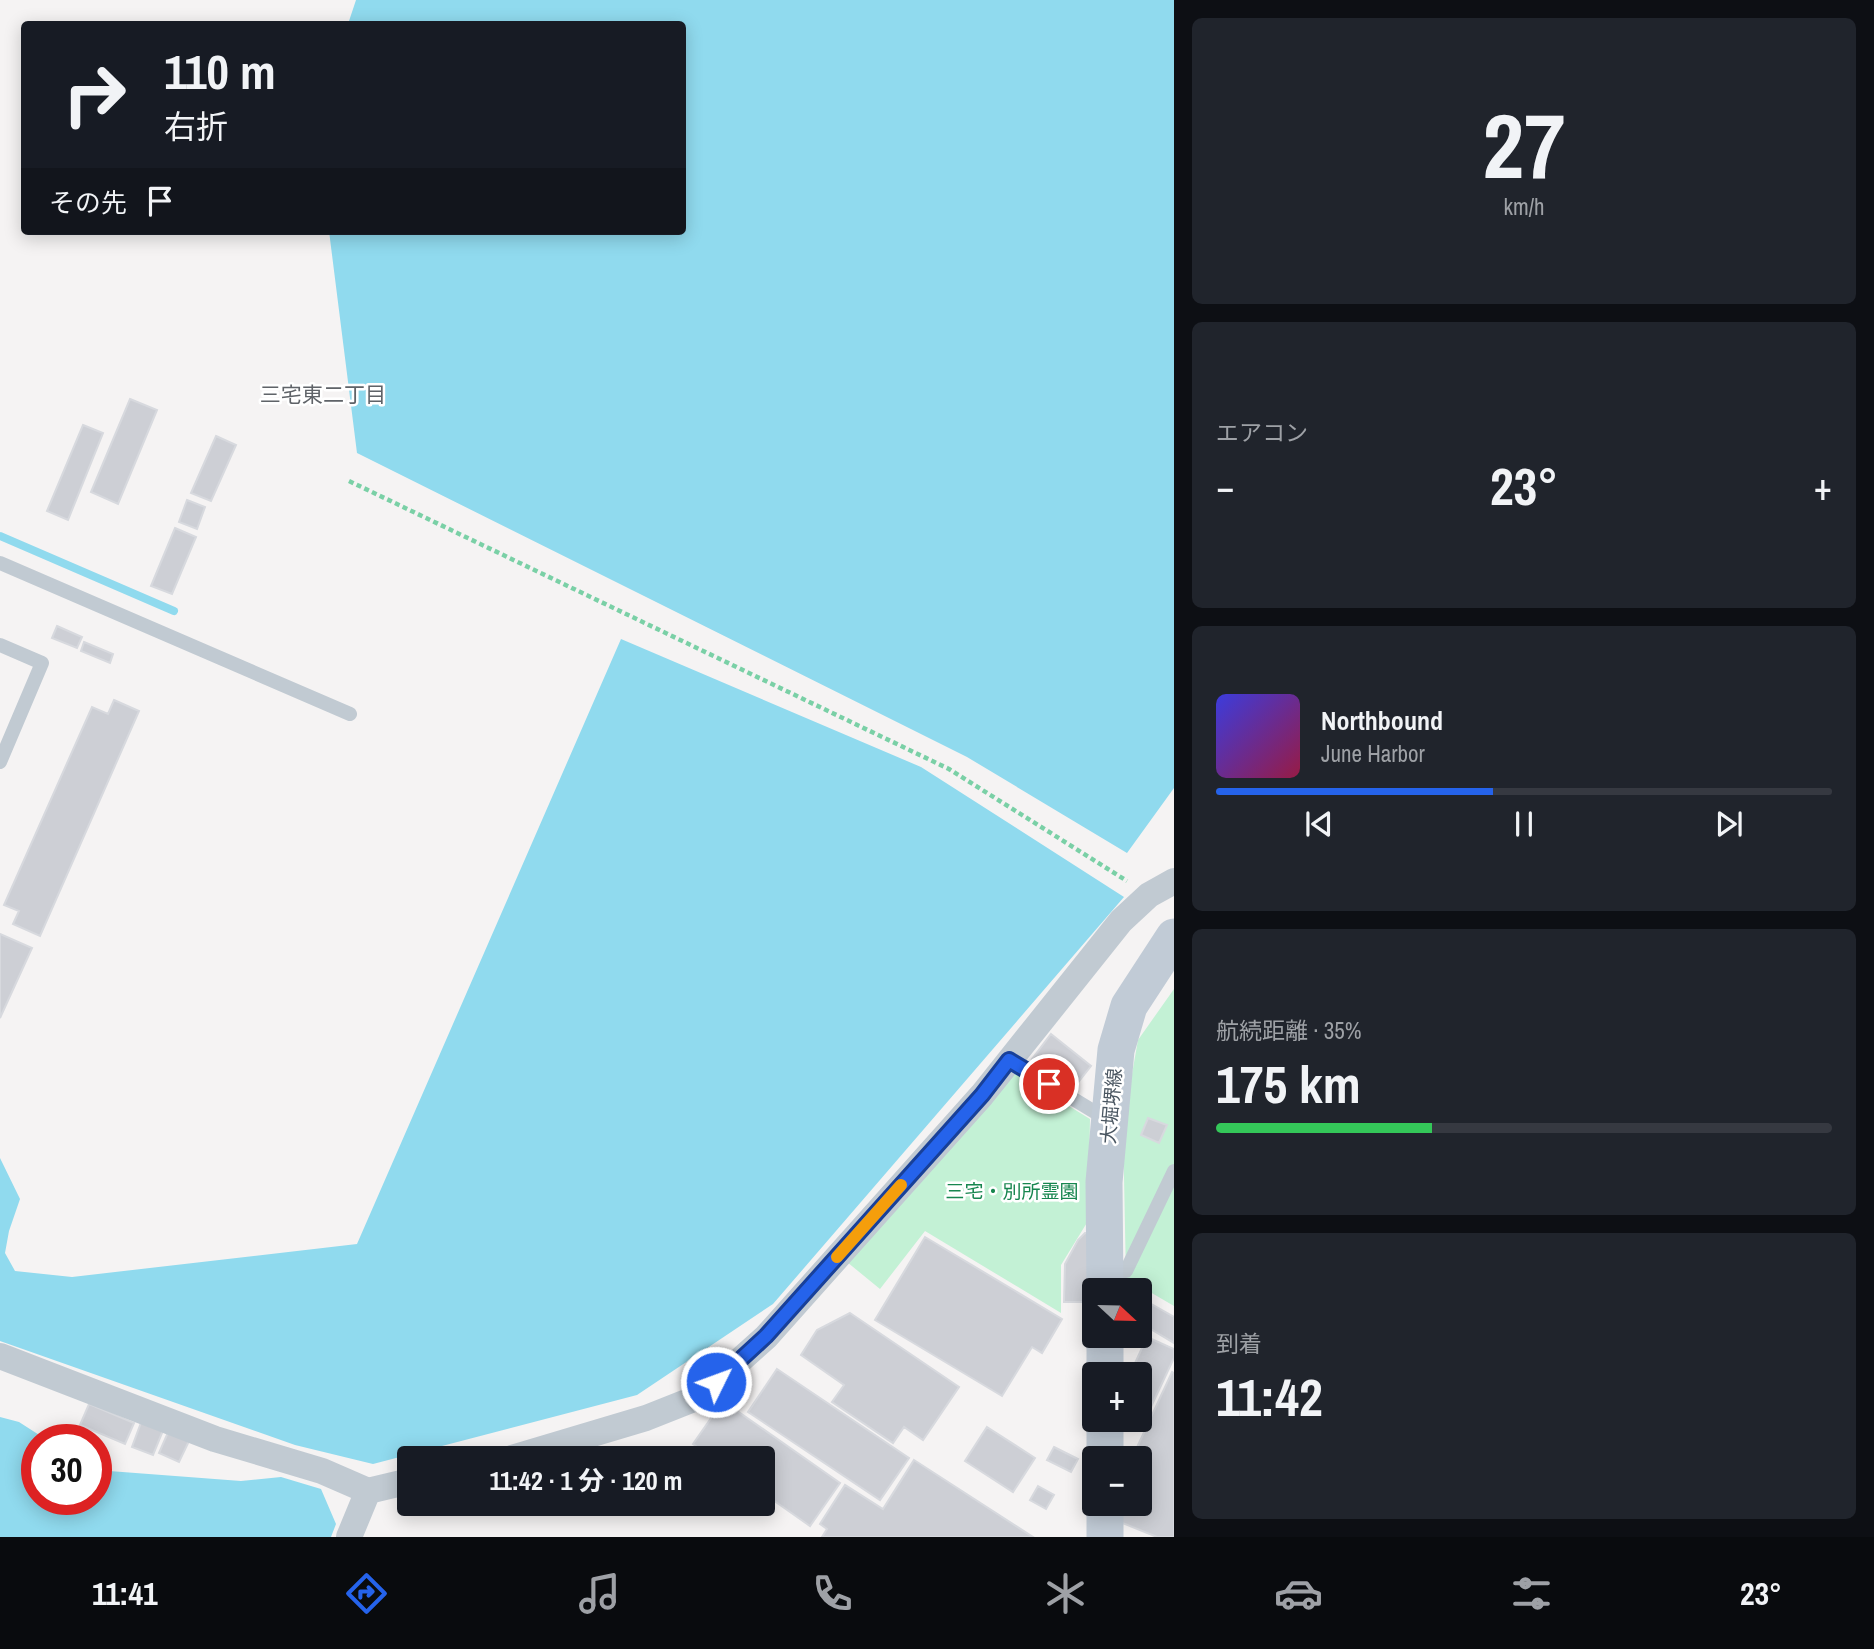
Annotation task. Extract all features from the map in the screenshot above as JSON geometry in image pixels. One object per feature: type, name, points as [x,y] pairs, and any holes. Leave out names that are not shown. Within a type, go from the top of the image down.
[{"type":"main road","name":"大堀堺線","points":[[1105,1278],[1104,1182],[1116,1050],[1129,1006],[1174,937]]},
{"type":"street","points":[[553,1446],[646,1419],[699,1397],[766,1336],[982,1095],[1121,921],[1149,895],[1174,881]]},
{"type":"street","points":[[0,1356],[215,1439],[322,1472],[365,1499]]},
{"type":"street","points":[[349,1537],[365,1499],[397,1486]]},
{"type":"street","points":[[364,1537],[365,1499]]},
{"type":"lane","points":[[0,563],[350,714]]},
{"type":"lane","points":[[0,645],[42,663],[0,762]]},
{"type":"lane","points":[[1009,1060],[1110,1121]]},
{"type":"lane","points":[[1113,1278],[1126,1271],[1174,1171]]},
{"type":"path","points":[[349,481],[949,769],[1149,895]]},
{"type":"green space","points":[[1174,989],[1174,1306],[1152,1293],[1152,1278],[1126,1278],[1123,1125],[1138,1040]]},
{"type":"green space","name":"三宅・別所霊園","points":[[1015,1073],[1090,1119],[1088,1221],[1061,1265],[1061,1313],[925,1231],[880,1289],[847,1262]]},
{"type":"water","points":[[356,0],[1174,0],[1174,788],[1127,853],[967,757],[357,453],[330,235],[686,235],[686,21],[349,21]]},
{"type":"water","points":[[621,639],[921,767],[1124,897],[773,1304],[637,1395],[442,1446],[397,1446],[397,1458],[373,1464],[295,1445],[0,1341],[0,1158],[20,1199],[5,1253],[15,1271],[72,1277],[357,1244]]},
{"type":"water","points":[[0,1417],[22,1424],[21,1515],[112,1515],[112,1471],[241,1481],[281,1477],[321,1489],[336,1524],[331,1537],[0,1537]]},
{"type":"building","points":[[130,399],[157,410],[118,504],[91,492]]},
{"type":"building","points":[[83,425],[103,433],[68,520],[47,511]]},
{"type":"building","points":[[216,436],[236,445],[211,501],[191,493]]},
{"type":"building","points":[[187,500],[205,507],[197,529],[179,522]]},
{"type":"building","points":[[175,528],[196,537],[172,594],[151,586]]},
{"type":"building","points":[[57,626],[82,637],[77,648],[52,638]]},
{"type":"building","points":[[84,642],[113,654],[110,663],[81,651]]},
{"type":"building","points":[[114,700],[139,711],[40,936],[13,924],[19,911],[4,905],[92,707],[108,714]]},
{"type":"building","points":[[0,934],[32,948],[0,1018]]},
{"type":"building","points":[[1051,1034],[1091,1066],[1072,1090],[1032,1059]]},
{"type":"building","points":[[1148,1118],[1167,1125],[1159,1143],[1141,1135]]},
{"type":"building","points":[[1085,1233],[1092,1234],[1091,1278],[1082,1278],[1082,1302],[1064,1302],[1065,1264]]},
{"type":"building","points":[[925,1237],[1062,1319],[1042,1353],[1032,1347],[1002,1396],[875,1320]]},
{"type":"building","points":[[1152,1304],[1174,1317],[1174,1343],[1152,1330]]},
{"type":"building","points":[[850,1313],[959,1387],[923,1440],[904,1427],[893,1443],[832,1402],[844,1385],[801,1355],[817,1330]]},
{"type":"building","points":[[1152,1339],[1174,1349],[1174,1358],[1152,1405],[1152,1362],[1136,1362],[1142,1348],[1152,1348]]},
{"type":"building","points":[[777,1369],[909,1458],[880,1500],[748,1412]]},
{"type":"building","points":[[1172,1372],[1174,1537],[1157,1537],[1120,1522],[1121,1516],[1152,1516],[1152,1446],[1138,1446],[1144,1432],[1152,1432],[1152,1415]]},
{"type":"building","points":[[723,1401],[840,1483],[810,1526],[775,1501],[775,1446],[693,1444]]},
{"type":"building","points":[[89,1404],[134,1423],[125,1444],[112,1439],[112,1424],[80,1424]]},
{"type":"building","points":[[142,1420],[164,1428],[153,1455],[132,1447]]},
{"type":"building","points":[[987,1427],[1035,1458],[1013,1492],[965,1461]]},
{"type":"building","points":[[169,1430],[190,1439],[179,1462],[159,1453]]},
{"type":"building","points":[[1054,1447],[1078,1459],[1071,1472],[1047,1460]]},
{"type":"building","points":[[914,1460],[1033,1537],[822,1537],[827,1529],[820,1524],[845,1485],[883,1509]]},
{"type":"building","points":[[1038,1486],[1054,1495],[1046,1509],[1030,1500]]},
{"type":"waterway","points":[[0,536],[174,611]]},
{"type":"slow traffic","points":[[837,1257],[901,1185]]},
{"type":"district","name":"三宅東二丁目","points":[[323,395]]},
{"type":"route","points":[[716,1382],[766,1336],[982,1095],[1009,1060],[1049,1084]]}]
